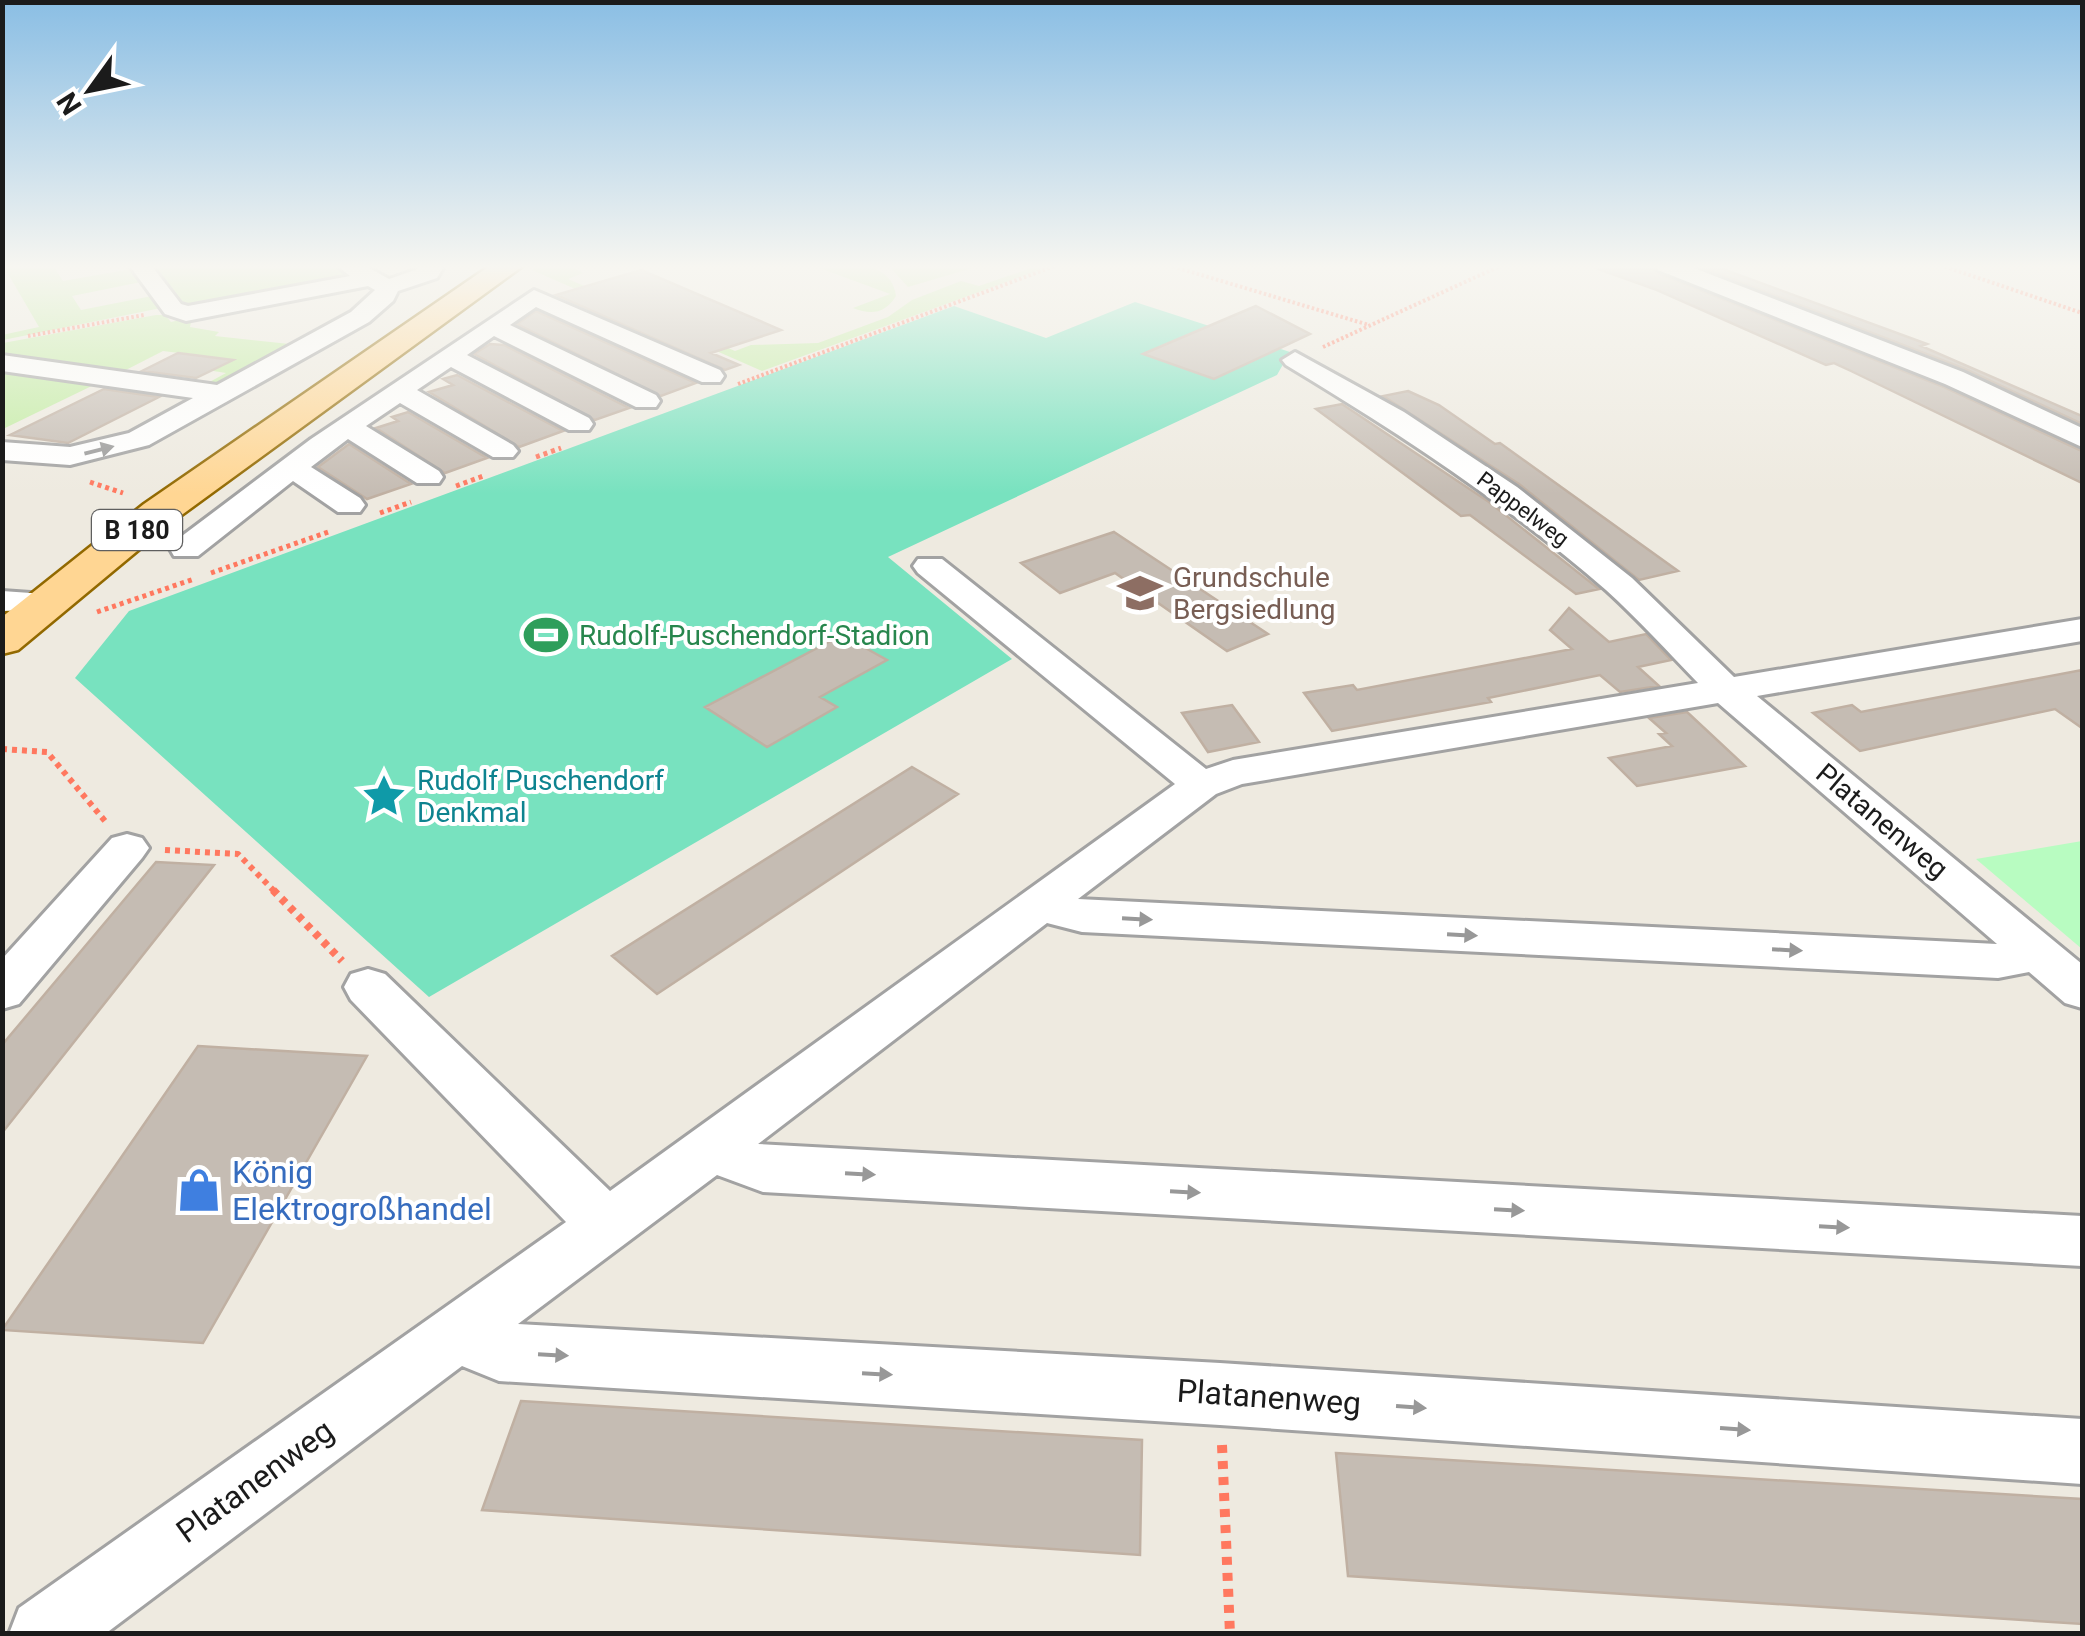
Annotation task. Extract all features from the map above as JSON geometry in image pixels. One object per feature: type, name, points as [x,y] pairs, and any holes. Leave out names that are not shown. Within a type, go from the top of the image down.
[{"type":"main road","name":"B 180","points":[[2,640],[158,513],[400,341]]},
{"type":"street","points":[[2,451],[45,457],[98,452],[138,438],[315,341]]},
{"type":"street","points":[[186,549],[321,445],[471,341]]},
{"type":"street","points":[[524,341],[646,401]]},
{"type":"street","points":[[633,341],[710,376]]},
{"type":"street","points":[[1861,341],[1954,378],[2082,439]]},
{"type":"street","points":[[450,356],[576,434]]},
{"type":"street","name":"Pappelweg","points":[[1295,360],[1394,418],[1506,493],[1620,585],[1726,690]]},
{"type":"street","points":[[2,363],[222,394]]},
{"type":"street","points":[[399,391],[502,460]]},
{"type":"street","points":[[348,426],[433,488]]},
{"type":"street","points":[[259,440],[321,445]]},
{"type":"street","points":[[292,467],[352,517]]},
{"type":"street","points":[[230,514],[257,535]]},
{"type":"street","points":[[930,566],[1201,785]]},
{"type":"street","name":"Platanenweg","points":[[45,1634],[605,1224],[740,1156],[1044,900],[1201,785],[1233,773],[2082,630]]},
{"type":"street","name":"Platanenweg","points":[[1726,690],[2082,990]]},
{"type":"street","points":[[2,991],[128,848]]},
{"type":"street","points":[[1044,900],[1082,916],[1998,961],[2037,953]]},
{"type":"street","points":[[368,987],[605,1224]]},
{"type":"street","points":[[740,1156],[2082,1241]]},
{"type":"street","name":"Platanenweg","points":[[465,1328],[476,1342],[500,1352],[1220,1394],[2082,1452]]},
{"type":"path","points":[[738,384],[852,341]]},
{"type":"path","points":[[1295,360],[1336,341]]},
{"type":"path","points":[[537,457],[576,434]]},
{"type":"path","points":[[46,606],[352,517],[502,460]]},
{"type":"path","points":[[2,749],[48,752],[128,848],[238,854],[368,987]]},
{"type":"path","points":[[1220,1394],[1230,1634]]},
{"type":"green space","points":[[265,341],[299,345],[243,376],[206,384],[226,373],[195,368],[211,357],[163,351],[120,373],[3,358],[3,343]]},
{"type":"green space","points":[[694,341],[713,341],[735,351],[751,345],[843,341],[762,371]]},
{"type":"green space","name":"Rudolf-Puschendorf-Stadion","points":[[858,341],[1257,341],[1290,352],[1277,375],[888,557],[1012,659],[429,997],[75,678],[129,611]]},
{"type":"green space","points":[[3,368],[102,381],[3,429]]},
{"type":"green space","points":[[2082,841],[2082,949],[1976,859]]},
{"type":"building","points":[[552,341],[603,341],[696,383],[661,396]]},
{"type":"building","points":[[660,341],[746,341],[711,353],[739,365],[725,370]]},
{"type":"building","points":[[1173,341],[1294,341],[1214,379],[1143,354]]},
{"type":"building","points":[[1773,341],[1829,341],[1944,387],[2082,451],[2082,483],[1834,363],[1826,365]]},
{"type":"building","points":[[1893,341],[1927,344],[1921,346],[2082,416],[2082,424],[1965,369]]},
{"type":"building","points":[[490,344],[504,345],[629,408],[595,420],[474,354]]},
{"type":"building","points":[[178,353],[233,360],[196,378],[142,371]]},
{"type":"building","points":[[457,375],[563,431],[519,447],[429,392],[453,385],[443,379]]},
{"type":"building","points":[[104,389],[159,397],[68,443],[10,435]]},
{"type":"building","points":[[1408,391],[1439,405],[1495,444],[1500,443],[1678,571],[1639,580],[1519,484],[1383,396]]},
{"type":"building","points":[[1342,404],[1489,502],[1599,589],[1576,594],[1470,515],[1461,516],[1316,409]]},
{"type":"building","points":[[408,412],[487,458],[445,473],[376,428],[398,421],[392,417]]},
{"type":"building","points":[[349,444],[411,484],[367,499],[318,467]]},
{"type":"building","points":[[1114,532],[1268,634],[1227,651],[1115,573],[1060,593],[1021,563]]},
{"type":"building","points":[[1569,608],[1609,642],[1646,634],[1671,660],[1638,667],[1659,686],[1620,692],[1600,675],[1488,698],[1491,702],[1332,731],[1304,693],[1353,685],[1357,690],[1572,649],[1550,630]]},
{"type":"building","points":[[842,635],[887,660],[820,697],[837,707],[767,747],[705,707]]},
{"type":"building","points":[[2082,670],[2082,728],[2055,709],[1860,751],[1813,713],[1852,705],[1861,712]]},
{"type":"building","points":[[1232,705],[1259,742],[1208,752],[1182,713]]},
{"type":"building","points":[[1687,712],[1745,766],[1637,786],[1609,758],[1672,746],[1659,734],[1666,733],[1649,718]]},
{"type":"building","points":[[912,767],[958,794],[657,994],[612,956]]},
{"type":"building","points":[[156,862],[214,865],[2,1133],[2,1045]]},
{"type":"building","points":[[198,1046],[367,1056],[203,1343],[2,1330]]},
{"type":"building","points":[[521,1401],[1142,1440],[1140,1555],[482,1510]]},
{"type":"building","points":[[1336,1453],[2082,1499],[2082,1624],[1348,1576]]},
{"type":"place","name":"Grundschule Bergsiedlung","points":[[1140,593]]},
{"type":"place","name":"Rudolf-Puschendorf-Stadion","points":[[546,635]]},
{"type":"place","name":"Rudolf Puschendorf Denkmal","points":[[384,796]]},
{"type":"place","name":"König Elektrogroßhandel","points":[[199,1190]]}]
